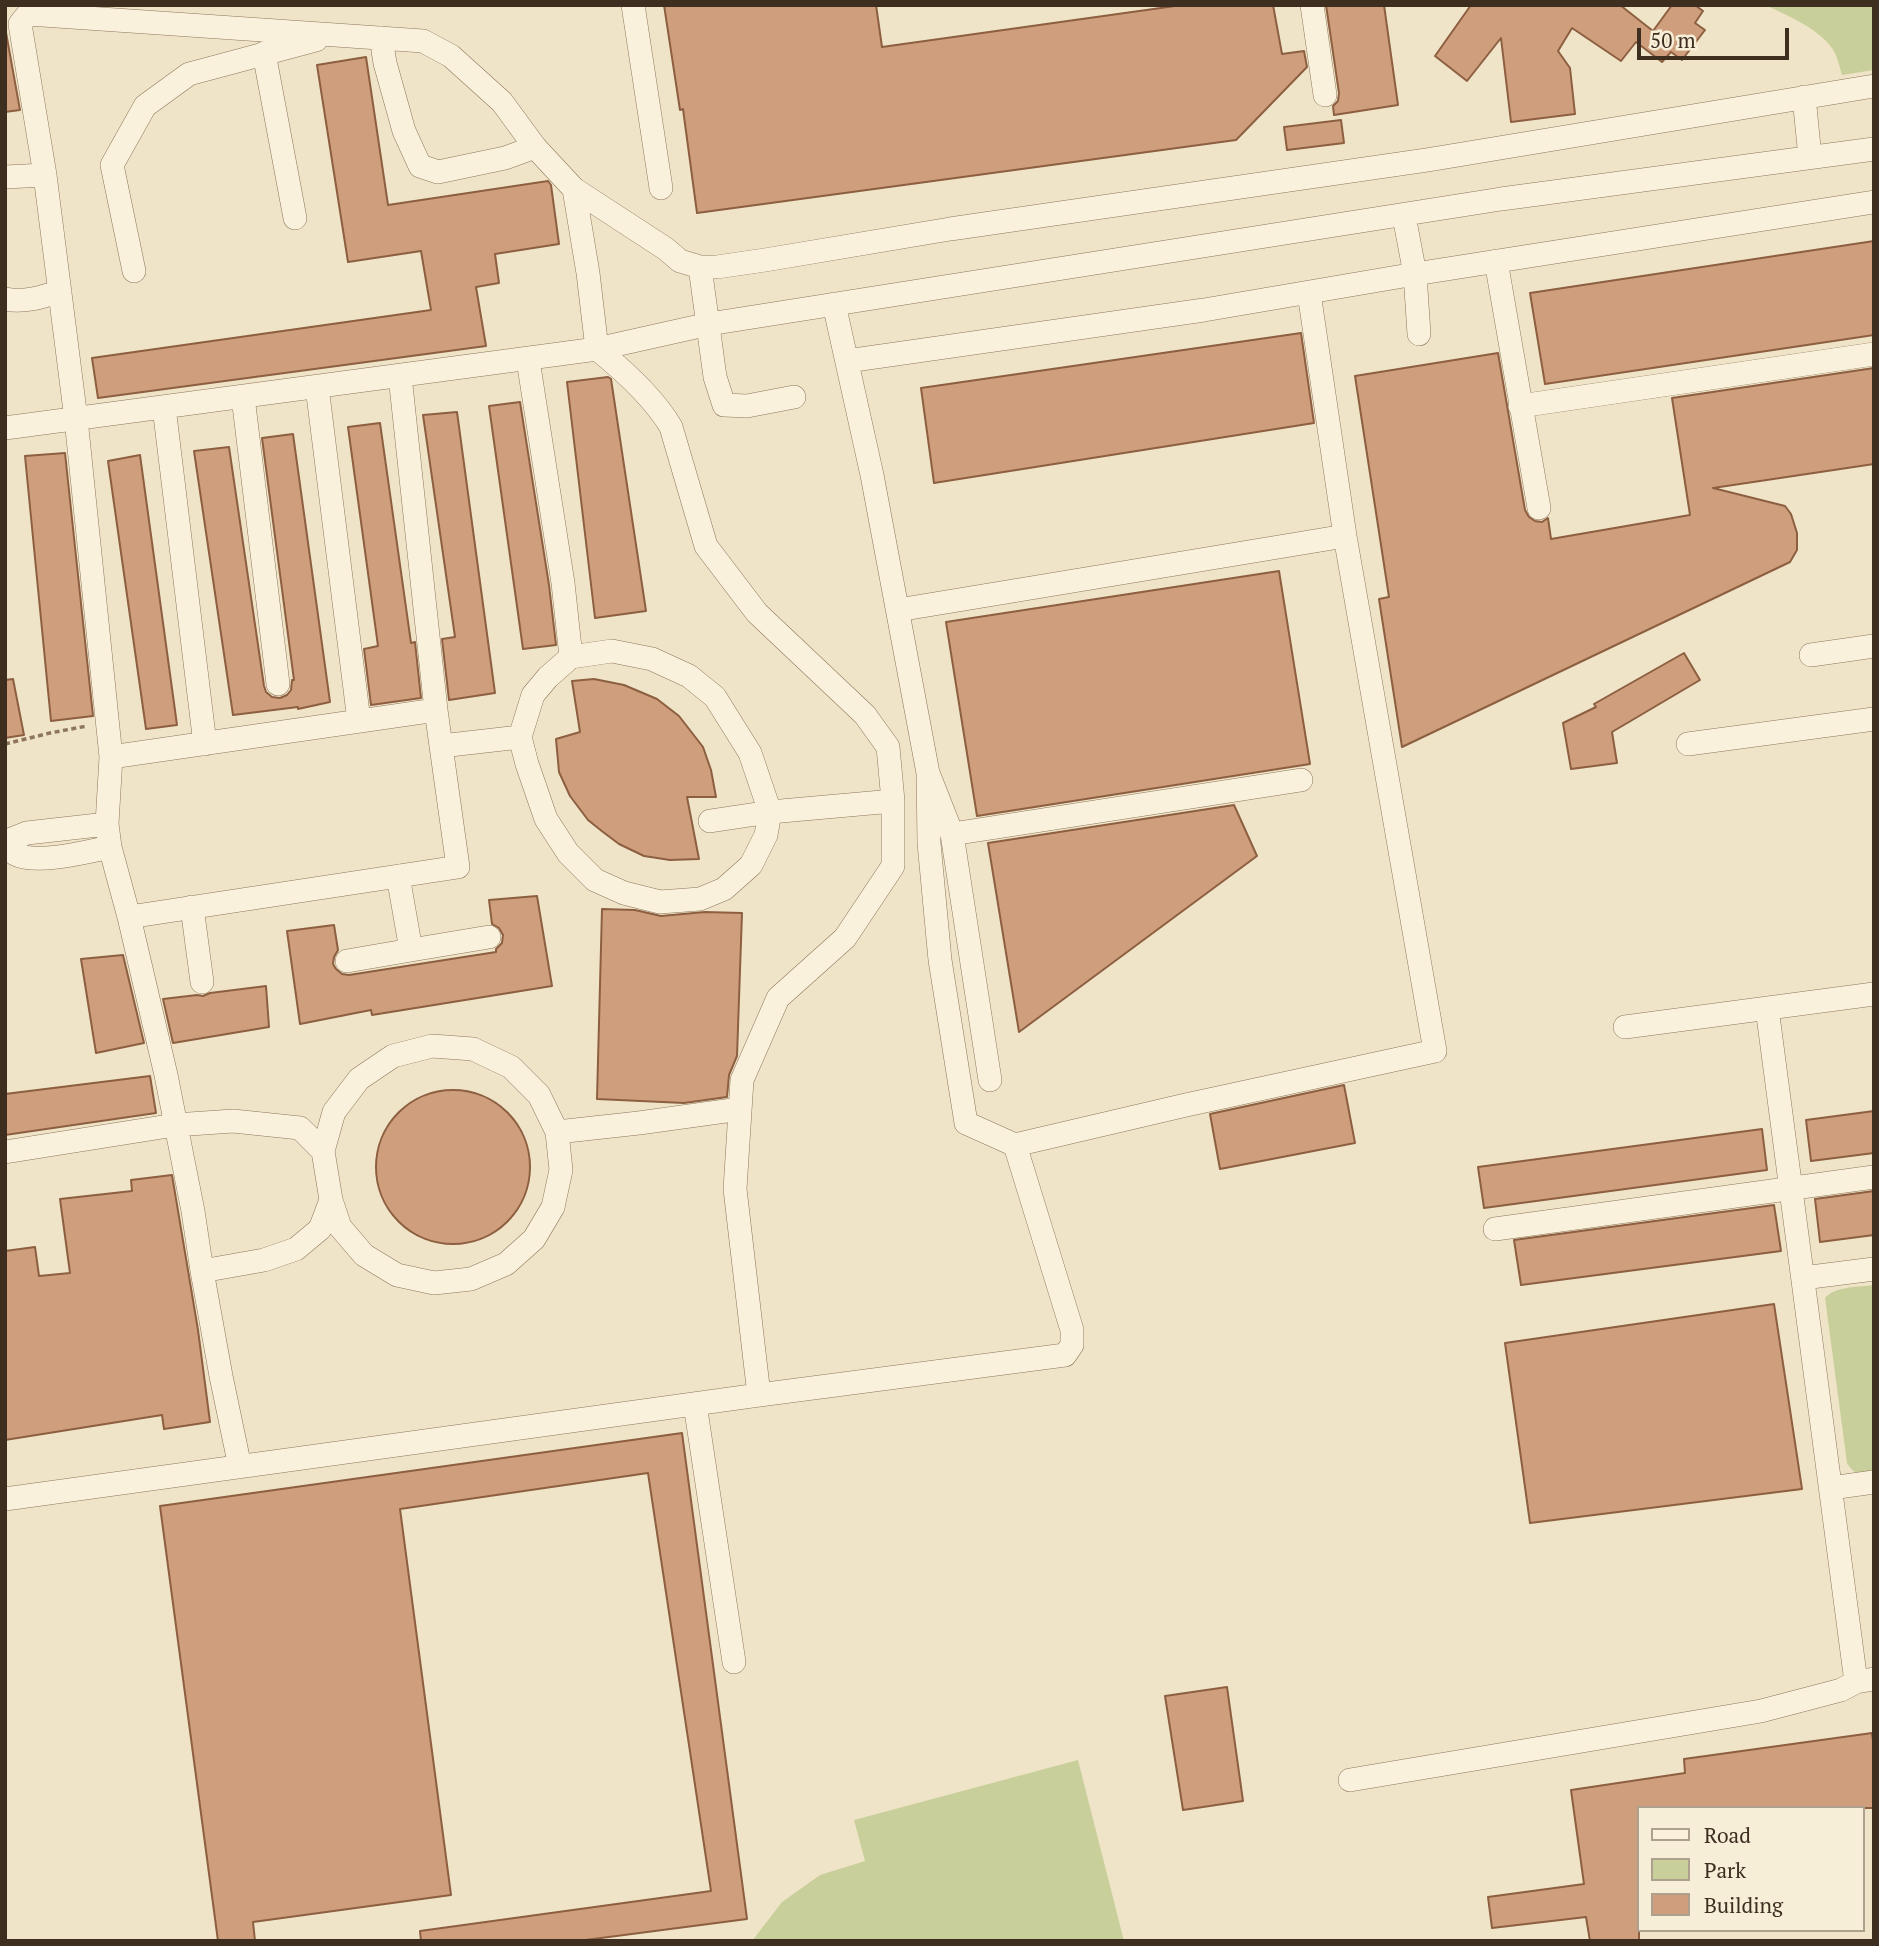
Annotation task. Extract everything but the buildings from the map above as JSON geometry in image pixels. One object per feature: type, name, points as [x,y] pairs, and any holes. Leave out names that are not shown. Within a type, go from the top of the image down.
[{"type":"lane","points":[[633,5],[661,188]]},
{"type":"lane","points":[[1312,5],[1325,95]]},
{"type":"lane","points":[[240,1467],[193,1211],[149,995],[110,847],[107,824],[110,748],[76,419],[45,175],[20,24],[28,14],[423,41],[451,56],[502,102],[535,147],[574,189],[680,261],[701,267],[765,261],[964,227],[1427,160],[1874,86]]},
{"type":"lane","points":[[134,271],[112,165],[145,106],[190,74],[336,35]]},
{"type":"lane","points":[[380,38],[404,131],[420,166],[438,172],[505,158],[535,147]]},
{"type":"lane","points":[[264,53],[295,218]]},
{"type":"lane","points":[[1804,97],[1810,157]]},
{"type":"lane","points":[[5,428],[597,349],[709,324],[1501,199],[1874,149]]},
{"type":"lane","points":[[5,177],[45,175]]},
{"type":"lane","points":[[574,189],[597,349],[622,369],[666,417],[706,546],[757,613],[865,715],[888,747],[893,801],[893,866],[845,938],[778,998],[742,1080],[735,1189],[759,1395]]},
{"type":"lane","points":[[847,361],[1204,310],[1874,202]]},
{"type":"lane","points":[[1404,216],[1415,274],[1419,334]]},
{"type":"lane","points":[[1496,261],[1539,508]]},
{"type":"lane","points":[[701,267],[715,377],[724,405],[747,406],[794,397]]},
{"type":"lane","points":[[5,299],[40,298],[60,291]]},
{"type":"lane","points":[[834,304],[872,475],[928,772],[929,844],[940,960],[966,1123],[1015,1145],[1436,1051],[1345,536],[1309,293]]},
{"type":"lane","points":[[1520,406],[1874,354]]},
{"type":"lane","points":[[527,359],[563,583],[571,657]]},
{"type":"lane","points":[[129,917],[458,867],[436,710],[400,376]]},
{"type":"lane","points":[[317,387],[359,721]]},
{"type":"lane","points":[[243,397],[278,684]]},
{"type":"lane","points":[[164,407],[205,744]]},
{"type":"lane","points":[[898,610],[1345,536]]},
{"type":"lane","points":[[1811,655],[1874,646]]},
{"type":"lane","points":[[612,652],[652,659],[689,676],[715,697],[735,727],[750,753],[770,812],[766,835],[751,865],[724,888],[700,899],[660,901],[624,893],[595,880],[568,853],[546,819],[520,737],[533,695],[548,677],[571,657],[612,652]]},
{"type":"lane","points":[[110,748],[205,744],[436,710]]},
{"type":"lane","points":[[1688,744],[1874,719]]},
{"type":"lane","points":[[441,746],[520,737]]},
{"type":"lane","points":[[928,772],[953,834],[990,1080]]},
{"type":"lane","points":[[953,834],[1301,780]]},
{"type":"lane","points":[[710,821],[770,812],[893,801]]},
{"type":"lane","points":[[107,824],[27,833],[12,839],[7,846],[13,853],[30,859],[73,855],[110,847]]},
{"type":"lane","points":[[398,876],[411,950]]},
{"type":"lane","points":[[192,907],[202,982]]},
{"type":"lane","points":[[346,961],[489,937]]},
{"type":"lane","points":[[1625,1027],[1874,994]]},
{"type":"lane","points":[[1350,1780],[1761,1711],[1865,1681],[1830,1488],[1767,1009]]},
{"type":"lane","points":[[432,1046],[473,1049],[511,1067],[539,1095],[557,1132],[561,1170],[553,1206],[547,1217],[534,1239],[506,1264],[471,1279],[434,1283],[397,1275],[364,1255],[340,1227],[331,1200],[323,1152],[334,1112],[359,1079],[393,1056],[432,1046]]},
{"type":"lane","points":[[557,1132],[740,1109]]},
{"type":"lane","points":[[5,1152],[175,1125],[233,1121],[300,1128],[323,1152]]},
{"type":"lane","points":[[5,1499],[1065,1355],[1072,1345],[1072,1330],[1015,1145]]},
{"type":"lane","points":[[1496,1229],[1874,1178]]},
{"type":"lane","points":[[202,1271],[264,1260],[296,1249],[320,1229],[331,1200]]},
{"type":"lane","points":[[1802,1278],[1874,1269]]},
{"type":"lane","points":[[695,1404],[734,1662]]},
{"type":"lane","points":[[1830,1488],[1874,1482]]},
{"type":"path","points":[[5,744],[99,724],[110,748]]},
{"type":"green space","points":[[1765,5],[1874,5],[1874,70],[1842,75],[1835,53],[1823,38],[1804,24]]},
{"type":"green space","points":[[1874,1285],[1874,1473],[1862,1474],[1852,1470],[1847,1463],[1825,1298],[1841,1289]]},
{"type":"green space","points":[[1078,1760],[1124,1941],[752,1941],[782,1902],[820,1875],[865,1861],[854,1820]]}]
